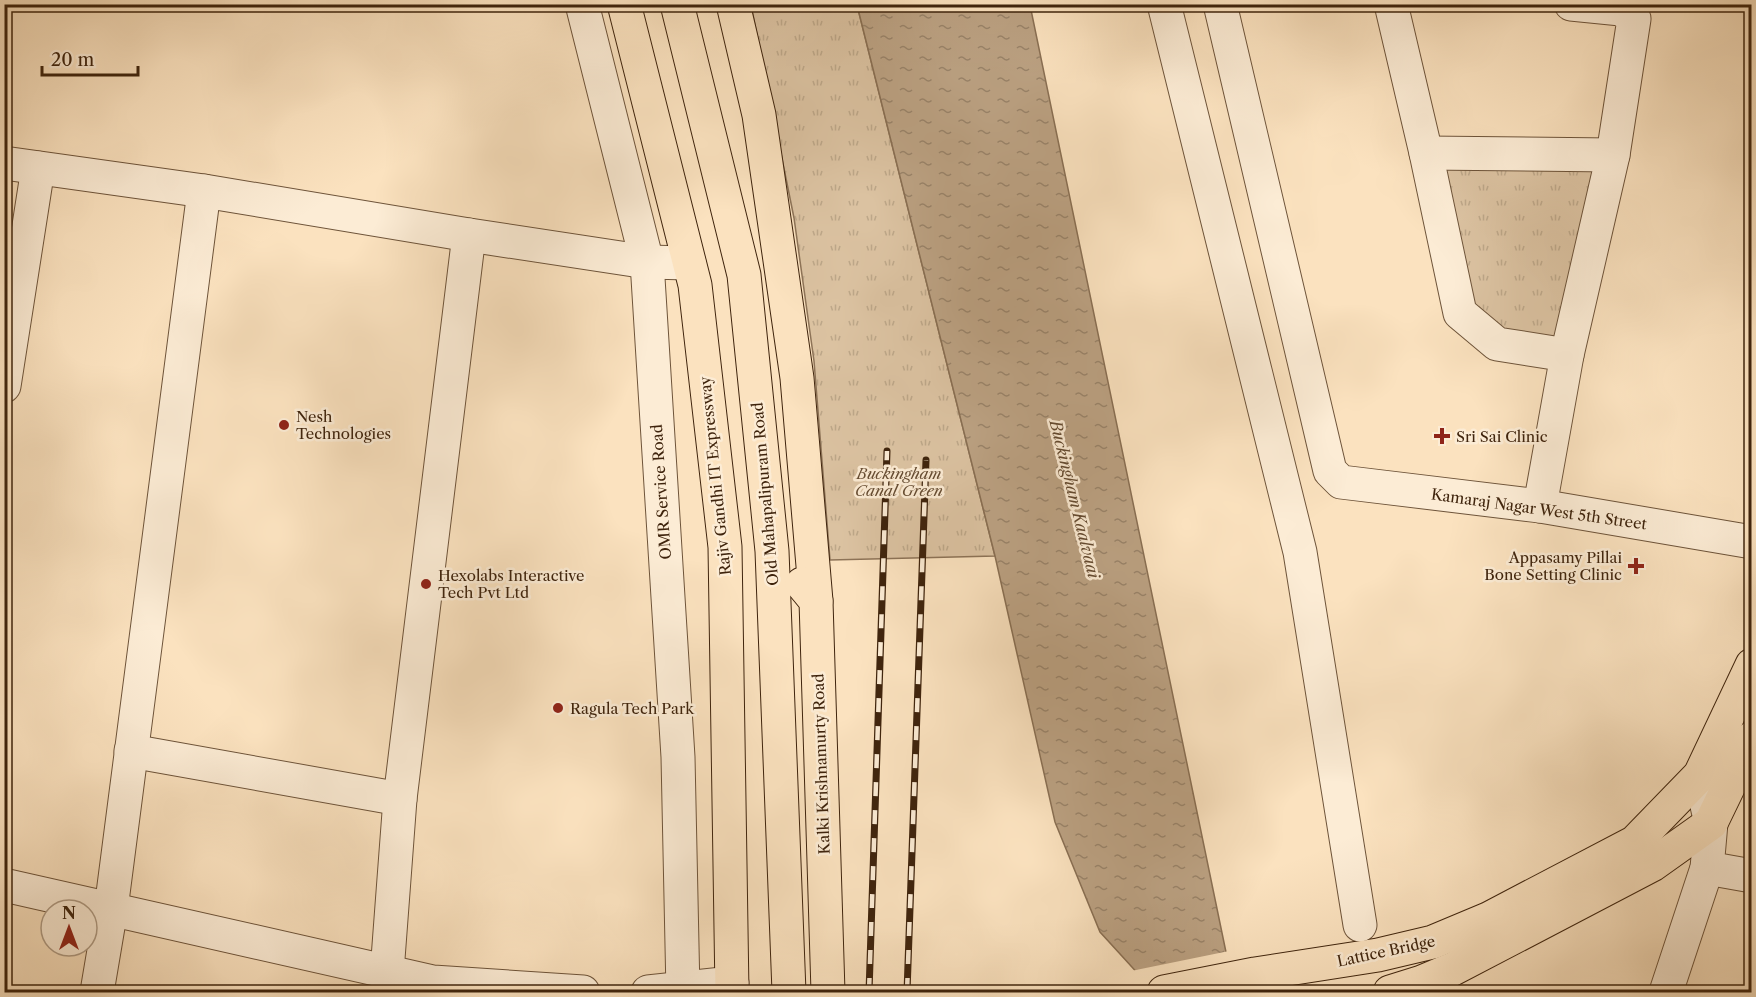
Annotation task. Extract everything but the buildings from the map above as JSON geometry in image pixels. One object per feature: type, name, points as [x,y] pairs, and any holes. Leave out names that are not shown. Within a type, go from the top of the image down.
[{"type":"main road","name":"Rajiv Gandhi IT Expressway","points":[[624,4],[695,285],[725,547],[732,988]]},
{"type":"main road","name":"Old Mahapalipuram Road","points":[[678,4],[744,275],[772,551],[789,993]]},
{"type":"main road","name":"Kalki Krishnamurty Road","points":[[733,4],[759,115],[797,378],[816,601],[828,993]]},
{"type":"main road","points":[[772,551],[816,601]]},
{"type":"main road","points":[[1390,993],[1453,969],[1600,877],[1700,775],[1752,665]]},
{"type":"main road","points":[[1600,877],[1652,865],[1711,823],[1752,738]]},
{"type":"main road","name":"Lattice Bridge","points":[[1164,993],[1255,974],[1358,959],[1420,946],[1600,877]]},
{"type":"street","name":"OMR Service Road","points":[[582,4],[647,262],[678,757],[683,990]]},
{"type":"street","points":[[1164,4],[1300,552],[1360,925]]},
{"type":"street","name":"Kamaraj Nagar West 5th Street","points":[[1220,4],[1330,471],[1341,482],[1540,506],[1752,542]]},
{"type":"street","points":[[1391,4],[1460,313],[1497,344],[1567,355]]},
{"type":"street","points":[[1540,506],[1567,355],[1613,155],[1634,19],[1622,9],[1571,4]]},
{"type":"street","points":[[1426,153],[1613,155]]},
{"type":"street","points":[[4,163],[204,191],[647,262],[689,263]]},
{"type":"street","points":[[4,386],[38,168]]},
{"type":"street","points":[[97,993],[111,909],[204,191]]},
{"type":"street","points":[[387,972],[400,799],[469,234]]},
{"type":"street","points":[[131,751],[400,799]]},
{"type":"street","points":[[1666,993],[1707,868],[1711,823],[1700,775]]},
{"type":"street","points":[[1707,868],[1752,876]]},
{"type":"street","points":[[4,885],[387,972],[432,987],[583,993]]},
{"type":"street","points":[[648,993],[732,988]]},
{"type":"green space","name":"Buckingham Canal Green","points":[[751,5],[857,5],[995,556],[830,560],[814,361],[794,218]]},
{"type":"green space","points":[[1438,162],[1607,165],[1565,354],[1498,340],[1465,308]]},
{"type":"water","name":"Buckingham Kaalvaai","points":[[857,5],[1030,5],[1227,957],[1141,977],[1100,932],[1055,822],[995,556]]},
{"type":"pier","points":[[1229,951],[1242,992],[1139,992],[1138,978],[1131,971]]},
{"type":"railway","points":[[869,992],[887,451]]},
{"type":"railway","points":[[907,992],[926,460]]},
{"type":"place","name":"Nesh Technologies","points":[[284,425]]},
{"type":"place","name":"Sri Sai Clinic","points":[[1442,436]]},
{"type":"place","name":"Appasamy Pillai Bone Setting Clinic","points":[[1636,566]]},
{"type":"place","name":"Hexolabs Interactive Tech Pvt Ltd","points":[[426,584]]},
{"type":"place","name":"Ragula Tech Park","points":[[558,708]]}]
